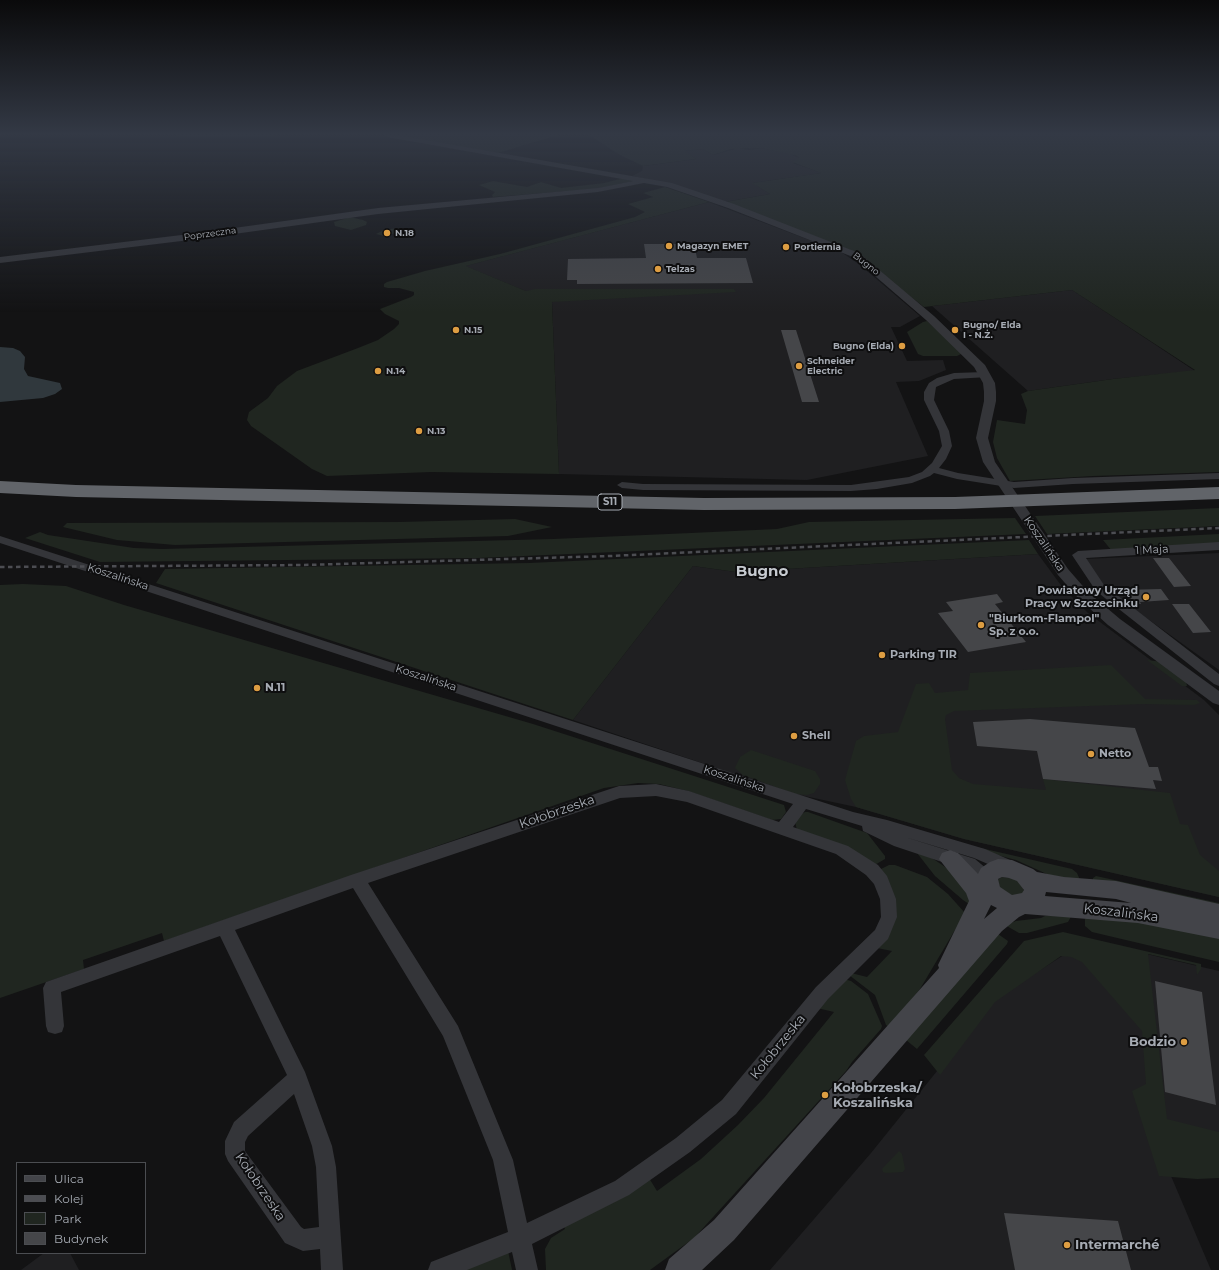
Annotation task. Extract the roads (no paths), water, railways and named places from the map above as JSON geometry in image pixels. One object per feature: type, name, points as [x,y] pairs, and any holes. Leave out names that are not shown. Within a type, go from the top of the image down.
[{"type":"highway","name":"S11","points":[[0,487],[100,491],[704,504],[955,503],[1219,493]]},
{"type":"highway","name":"S11","points":[[0,498],[580,512],[778,514],[1044,511],[1219,503]]},
{"type":"main road","points":[[950,858],[976,888],[986,890],[1006,902],[1022,904]]},
{"type":"main road","points":[[680,1270],[724,1230],[938,989],[994,924],[1011,910],[1032,899],[1035,890],[1021,874],[1005,868],[993,870],[986,890],[938,989]]},
{"type":"main road","name":"Koszalińska","points":[[1021,874],[1064,886],[1108,889],[1219,914]]},
{"type":"main road","name":"Koszalińska","points":[[1022,904],[1138,913],[1219,929]]},
{"type":"street","name":"Poprzeczna","points":[[0,260],[198,236],[366,212],[554,194]]},
{"type":"street","name":"Bugno","points":[[698,194],[834,245],[856,255],[947,332],[973,358],[985,375]]},
{"type":"street","points":[[622,485],[643,487],[851,488],[895,484],[912,480],[932,469],[941,459],[947,446],[944,431],[929,400],[929,392],[932,385],[940,380],[954,376],[985,375]]},
{"type":"street","name":"Koszalińska","points":[[985,375],[989,383],[990,401],[983,427],[982,438],[989,462],[1063,572],[1093,604],[1114,622],[1219,699]]},
{"type":"street","points":[[932,469],[957,476],[1014,485],[1073,480],[1219,476]]},
{"type":"street","name":"Koszalińska","points":[[0,539],[852,818],[887,826],[978,853],[1021,874]]},
{"type":"street","name":"1 Maja","points":[[1219,546],[1085,553],[1078,555],[1100,588],[1219,681]]},
{"type":"street","name":"Kołobrzeska","points":[[55,1026],[52,988],[357,880],[620,792],[656,790],[680,794],[848,853],[872,870],[881,881],[888,899],[889,917],[882,934],[822,993],[738,1096],[711,1123],[644,1175],[622,1188],[552,1221],[521,1238],[439,1270]]},
{"type":"street","points":[[782,829],[803,802]]},
{"type":"street","name":"Koszalińska","points":[[852,818],[900,842],[950,858]]},
{"type":"street","points":[[357,880],[451,1032],[503,1160],[527,1270]]},
{"type":"street","points":[[225,928],[298,1078],[324,1156],[332,1270]]},
{"type":"street","name":"Kołobrzeska","points":[[298,1078],[241,1129],[235,1141],[235,1154],[293,1235],[303,1240],[330,1237]]},
{"type":"railway","points":[[0,567],[304,565],[610,556],[1219,528]]},
{"type":"place","name":"N.18","points":[[387,233]]},
{"type":"place","name":"Magazyn EMET","points":[[669,246]]},
{"type":"place","name":"Portiernia","points":[[786,247]]},
{"type":"place","name":"Telzas","points":[[658,269]]},
{"type":"place","name":"N.15","points":[[456,330]]},
{"type":"place","name":"Bugno/ Elda I - N.Ż.","points":[[955,330]]},
{"type":"place","name":"Bugno (Elda)","points":[[902,346]]},
{"type":"place","name":"Schneider Electric","points":[[799,366]]},
{"type":"place","name":"N.14","points":[[378,371]]},
{"type":"place","name":"N.13","points":[[419,431]]},
{"type":"place","name":"Powiatowy Urząd Pracy w Szczecinku","points":[[1146,597]]},
{"type":"place","name":"\"Biurkom-Flampol\" Sp. z o.o.","points":[[981,625]]},
{"type":"place","name":"Parking TIR","points":[[882,655]]},
{"type":"place","name":"N.11","points":[[257,688]]},
{"type":"place","name":"Shell","points":[[794,736]]},
{"type":"place","name":"Netto","points":[[1091,754]]},
{"type":"place","name":"Bodzio","points":[[1184,1042]]},
{"type":"place","name":"Kołobrzeska/ Koszalińska","points":[[825,1095]]},
{"type":"place","name":"Intermarché","points":[[1067,1245]]},
{"type":"district","name":"Bugno","points":[[762,572]]}]
